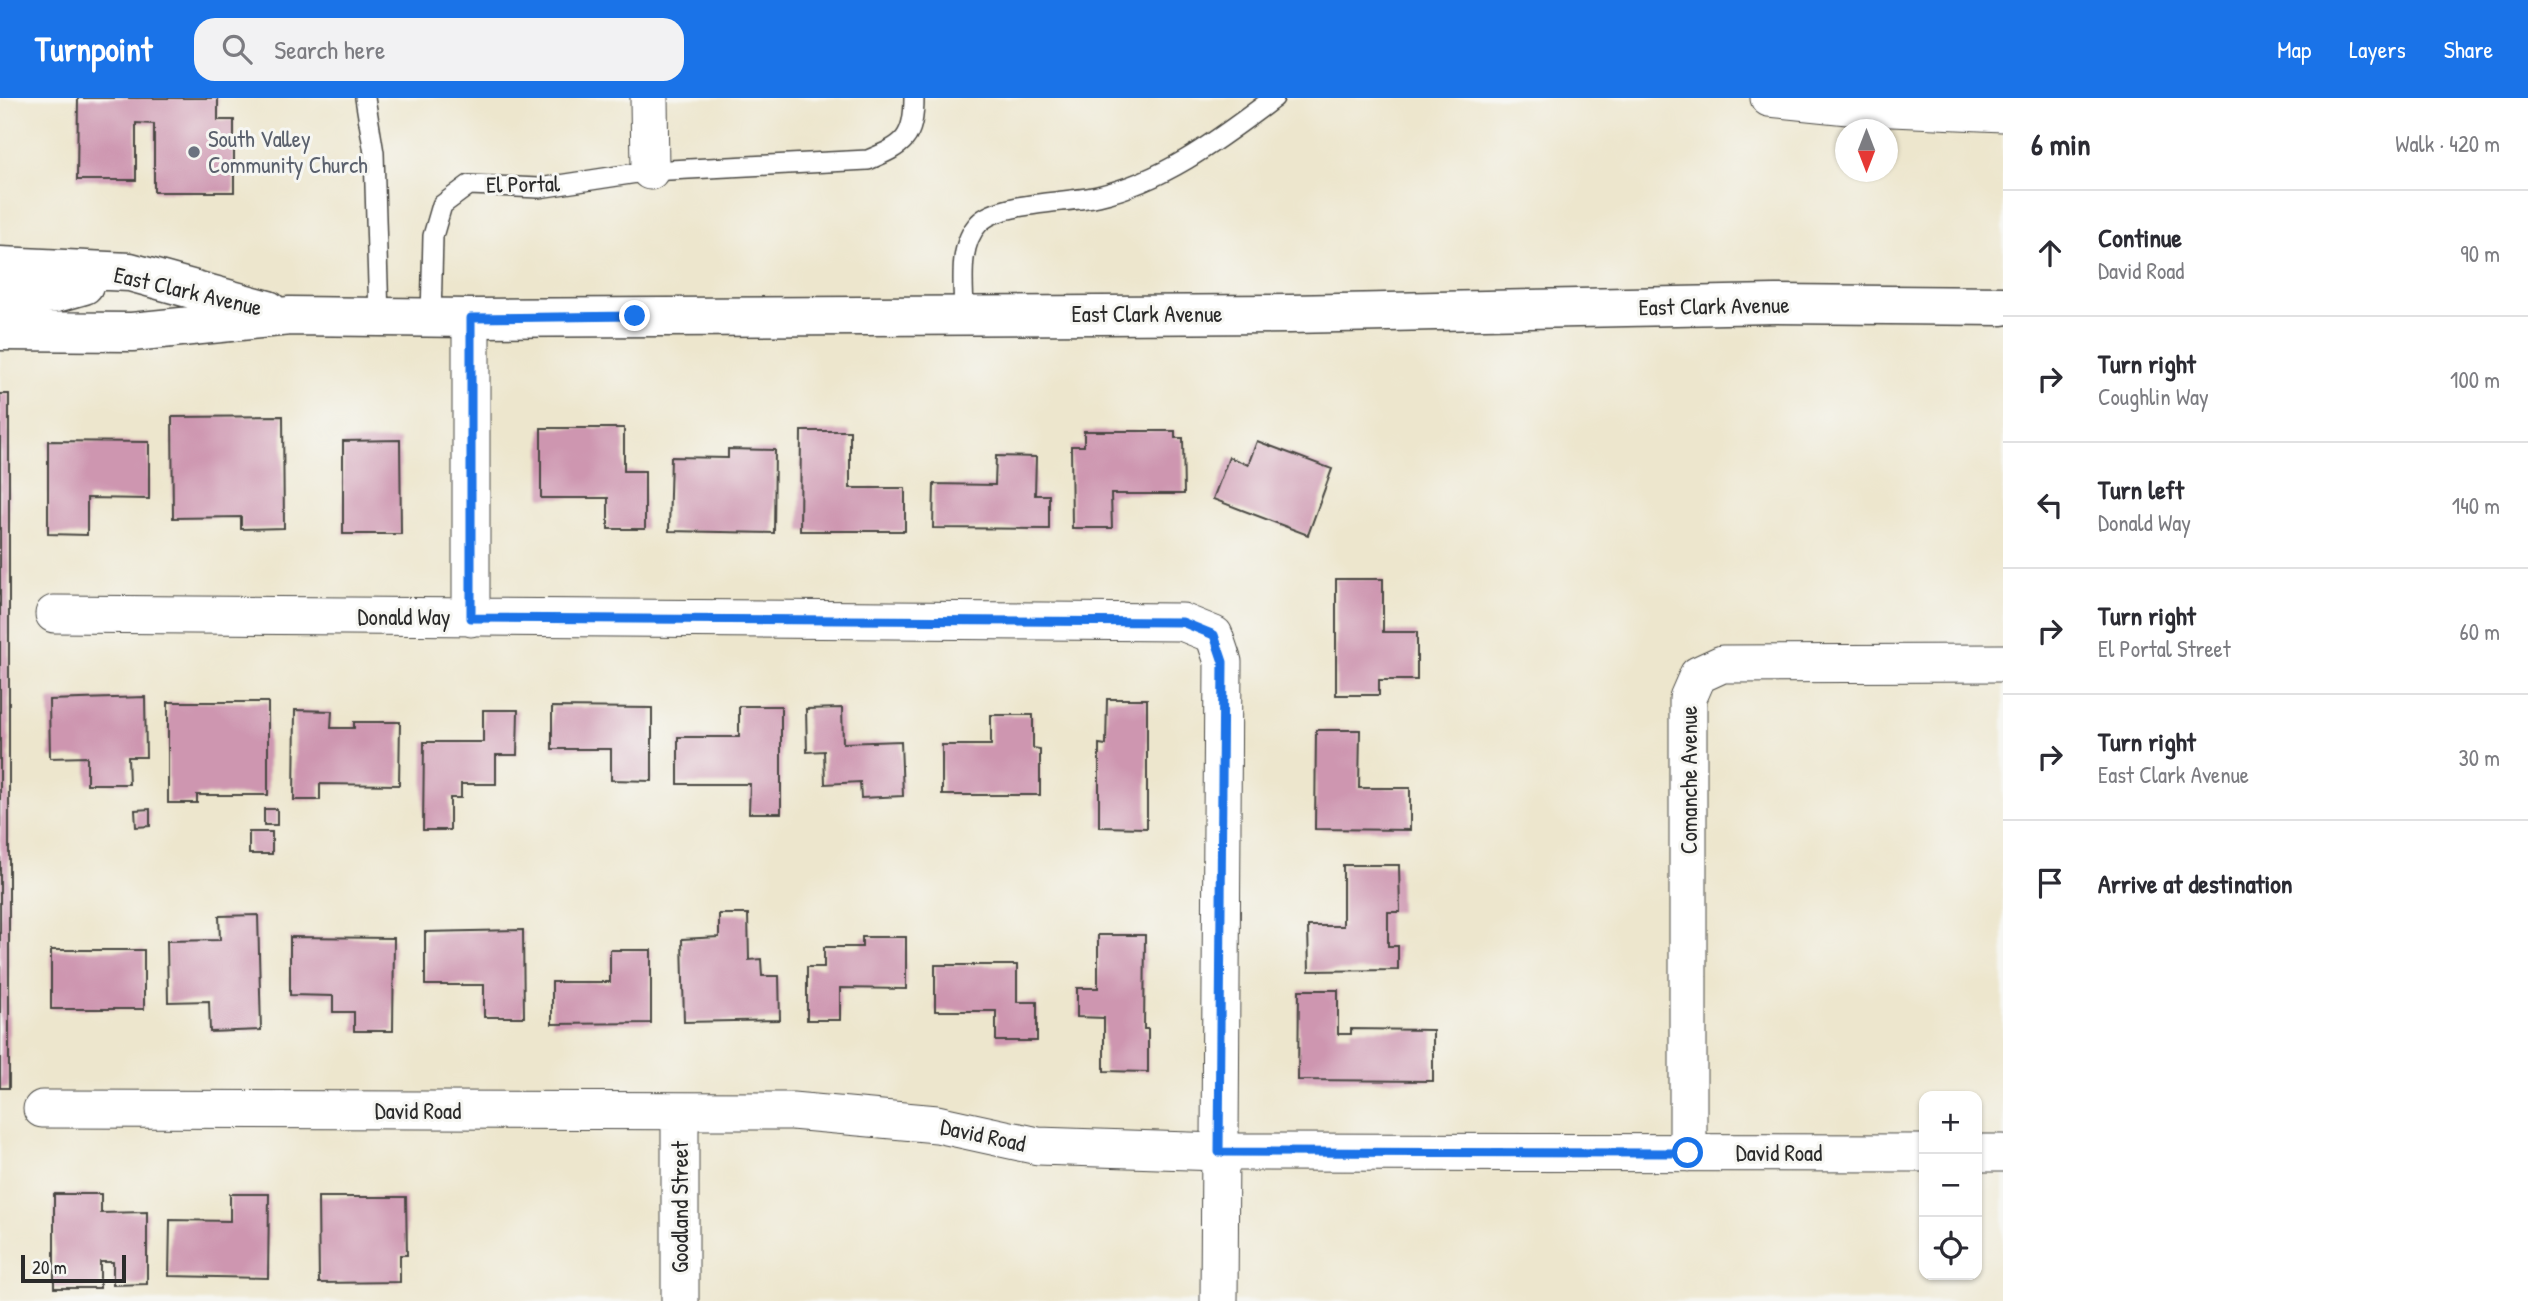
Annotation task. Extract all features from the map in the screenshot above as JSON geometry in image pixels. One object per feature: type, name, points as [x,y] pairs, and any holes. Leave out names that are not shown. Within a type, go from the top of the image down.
[{"type":"main road","name":"East Clark Avenue","points":[[0,266],[130,272],[290,316]]},
{"type":"main road","points":[[0,296],[56,293],[130,272]]},
{"type":"main road","name":"East Clark Avenue","points":[[0,331],[132,332],[290,316],[471,318],[1303,313],[1776,304],[2003,306]]},
{"type":"street","points":[[649,98],[650,171]]},
{"type":"street","points":[[1769,98],[1848,106],[1962,105],[2003,113]]},
{"type":"street","points":[[471,318],[471,618]]},
{"type":"street","name":"Donald Way","points":[[54,614],[1182,622],[1214,635],[1223,662],[1219,1152]]},
{"type":"street","name":"Comanche Avenue","points":[[1688,1153],[1688,698],[1699,675],[1722,664],[2003,663]]},
{"type":"street","name":"David Road","points":[[42,1109],[792,1111],[937,1124],[1038,1146],[1219,1152],[1919,1153]]},
{"type":"street","name":"Goodland Street","points":[[680,1112],[680,1301]]},
{"type":"street","points":[[1219,1152],[1219,1301]]},
{"type":"street","points":[[1982,1153],[2003,1153]]},
{"type":"lane","points":[[365,98],[374,153],[379,317]]},
{"type":"lane","name":"El Portal","points":[[431,318],[433,236],[442,205],[469,185],[539,188],[650,171],[868,160],[896,148],[911,131],[914,98]]},
{"type":"lane","points":[[964,315],[965,246],[980,221],[1007,209],[1098,196],[1150,178],[1194,157],[1275,98]]},
{"type":"building","name":"South Valley Community Church","points":[[78,98],[218,98],[218,120],[234,120],[234,192],[154,192],[154,124],[136,123],[136,180],[77,180]]},
{"type":"building","points":[[0,394],[9,394],[9,1088],[0,1088]]},
{"type":"building","points":[[283,416],[284,528],[241,529],[241,517],[173,518],[172,417]]},
{"type":"building","points":[[541,428],[624,428],[624,471],[645,471],[645,529],[608,529],[608,498],[541,498]]},
{"type":"building","points":[[801,431],[850,431],[850,488],[905,488],[905,531],[800,531]]},
{"type":"building","points":[[1084,431],[1175,431],[1175,438],[1183,438],[1184,494],[1111,494],[1112,528],[1072,528],[1071,446],[1084,446]]},
{"type":"building","points":[[400,440],[401,534],[343,534],[343,441]]},
{"type":"building","points":[[48,441],[149,442],[149,499],[87,498],[87,535],[48,534]]},
{"type":"building","points":[[1257,441],[1332,469],[1308,535],[1213,499],[1229,457],[1248,465]]},
{"type":"building","points":[[728,449],[775,450],[774,533],[669,531],[671,457],[728,458]]},
{"type":"building","points":[[996,456],[1036,457],[1035,495],[1049,495],[1049,529],[933,528],[934,484],[995,485]]},
{"type":"building","points":[[1336,579],[1383,579],[1383,632],[1417,632],[1417,680],[1379,680],[1379,695],[1336,695]]},
{"type":"building","points":[[145,697],[146,757],[128,757],[129,784],[87,784],[87,757],[50,758],[49,700]]},
{"type":"building","points":[[1107,699],[1147,699],[1147,828],[1099,827],[1099,744],[1106,745]]},
{"type":"building","points":[[168,702],[268,702],[268,795],[197,795],[197,803],[168,803]]},
{"type":"building","points":[[739,706],[781,706],[781,813],[749,813],[750,784],[678,784],[678,737],[739,737]]},
{"type":"building","points":[[552,707],[652,708],[652,781],[611,780],[611,749],[552,749]]},
{"type":"building","points":[[842,708],[843,743],[901,741],[903,796],[861,798],[860,782],[825,784],[824,751],[807,752],[806,709]]},
{"type":"building","points":[[295,710],[332,711],[331,728],[354,728],[354,722],[400,722],[399,785],[320,784],[320,800],[294,800]]},
{"type":"building","points":[[483,710],[518,710],[517,755],[496,755],[496,784],[461,784],[461,798],[450,798],[450,830],[423,830],[424,742],[483,742]]},
{"type":"building","points":[[991,715],[1033,715],[1033,748],[1040,749],[1040,795],[942,795],[942,745],[991,745]]},
{"type":"building","points":[[1316,730],[1360,730],[1359,788],[1410,788],[1410,830],[1315,829]]},
{"type":"building","points":[[150,809],[150,826],[136,827],[135,810]]},
{"type":"building","points":[[264,809],[277,809],[277,825],[264,825]]},
{"type":"building","points":[[249,832],[272,832],[272,854],[249,854]]},
{"type":"building","points":[[1343,865],[1399,865],[1400,912],[1388,912],[1388,946],[1398,946],[1398,970],[1309,971],[1308,926],[1343,926]]},
{"type":"building","points":[[719,914],[748,914],[749,960],[761,959],[762,976],[779,976],[780,1020],[684,1022],[682,939],[719,937]]},
{"type":"building","points":[[258,915],[261,1030],[210,1032],[209,1001],[168,1002],[167,941],[220,940],[219,916]]},
{"type":"building","points":[[523,930],[524,1017],[484,1017],[484,985],[425,985],[425,932]]},
{"type":"building","points":[[1098,935],[1145,935],[1144,1029],[1148,1029],[1148,1072],[1104,1071],[1104,1018],[1077,1017],[1077,988],[1098,988]]},
{"type":"building","points":[[290,937],[394,938],[393,1031],[354,1031],[354,1012],[333,1012],[333,996],[290,995]]},
{"type":"building","points":[[862,937],[906,937],[906,989],[840,988],[840,1020],[807,1020],[807,967],[824,967],[824,947],[862,947]]},
{"type":"building","points":[[51,950],[144,950],[144,1009],[51,1009]]},
{"type":"building","points":[[610,950],[651,950],[651,1023],[552,1024],[552,982],[610,982]]},
{"type":"building","points":[[935,965],[1017,965],[1017,1002],[1037,1002],[1037,1041],[996,1041],[996,1011],[935,1011]]},
{"type":"building","points":[[1299,990],[1338,990],[1338,1034],[1351,1034],[1351,1029],[1433,1030],[1433,1081],[1298,1080]]},
{"type":"building","points":[[54,1194],[101,1194],[101,1213],[147,1212],[147,1284],[113,1285],[113,1262],[100,1262],[100,1288],[54,1288]]},
{"type":"building","points":[[230,1194],[269,1194],[268,1278],[169,1276],[170,1220],[230,1221]]},
{"type":"building","points":[[318,1197],[406,1197],[407,1255],[400,1255],[400,1282],[319,1283]]},
{"type":"place","name":"South Valley Community Church","points":[[194,152]]},
{"type":"route","points":[[635,316],[471,318],[471,618],[1182,622],[1214,635],[1223,662],[1219,1152],[1688,1153]]}]
